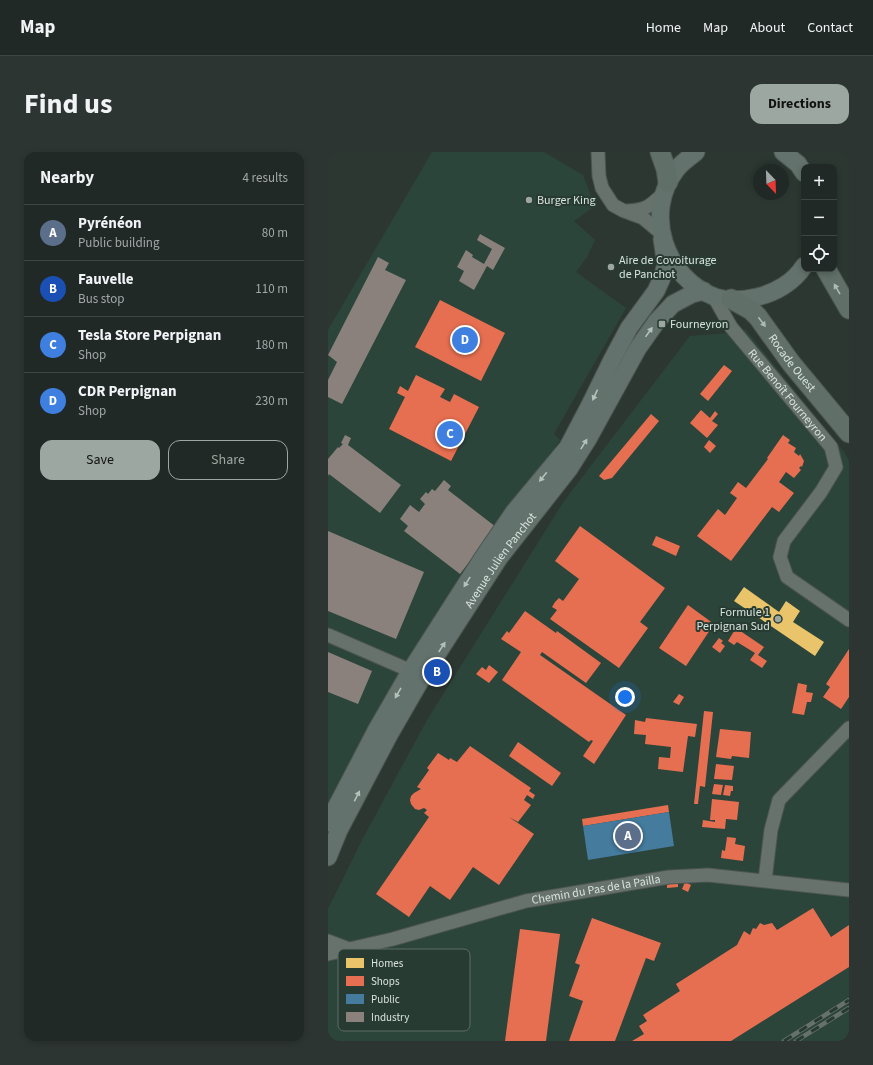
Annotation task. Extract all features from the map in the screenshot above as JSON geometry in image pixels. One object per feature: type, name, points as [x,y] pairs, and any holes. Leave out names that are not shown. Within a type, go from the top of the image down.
[{"type":"highway","points":[[660,152],[666,169],[666,188]]},
{"type":"highway","points":[[828,272],[849,309]]},
{"type":"highway","name":"Rocade Ouest","points":[[716,296],[751,310],[758,317],[791,363],[849,433]]},
{"type":"main road","points":[[666,188],[676,170],[684,161],[696,152]]},
{"type":"main road","points":[[783,152],[801,163]]},
{"type":"main road","name":"Avenue Julien Panchot","points":[[328,857],[332,822],[389,735],[417,673],[490,547],[514,512],[568,447],[629,328],[656,291],[666,265],[660,219],[666,188]]},
{"type":"main road","points":[[662,236],[667,252],[682,275],[692,284],[716,296]]},
{"type":"main road","name":"Avenue Julien Panchot","points":[[417,673],[499,558],[569,469],[588,439],[638,348],[657,321],[674,304],[692,294],[747,299],[764,296],[792,280],[801,270]]},
{"type":"street","points":[[598,156],[599,176],[602,188],[613,205],[643,218],[662,236]]},
{"type":"street","points":[[624,211],[641,210],[650,206],[666,188]]},
{"type":"street","name":"Rue Benoît Fourneyron","points":[[716,296],[725,318],[742,341],[831,448],[836,467],[821,492],[784,541],[780,557],[787,577],[849,620]]},
{"type":"street","points":[[328,635],[417,673]]},
{"type":"street","points":[[765,880],[770,830],[779,800],[820,756],[849,728]]},
{"type":"street","name":"Chemin du Pas de la Pailla","points":[[350,949],[393,939],[526,901],[669,877],[708,875],[849,890]]},
{"type":"street","points":[[328,941],[350,949]]},
{"type":"street","name":"Chemin du Pas de la Pailla","points":[[328,954],[338,952]]},
{"type":"shaded area","points":[[432,152],[544,152],[583,175],[595,206],[574,221],[595,240],[587,257],[576,272],[626,308],[554,434],[560,440],[516,506],[328,806],[328,330]]},
{"type":"shaded area","points":[[745,329],[844,452],[849,461],[849,1041],[328,1041],[328,909],[362,840],[427,720],[564,501],[690,336],[728,333]]},
{"type":"building: Homes","name":"Formule 1 Perpignan Sud","points":[[744,587],[779,612],[786,601],[800,611],[793,622],[824,642],[815,656],[734,601]]},
{"type":"building: Shops","points":[[440,300],[505,333],[481,381],[415,347]]},
{"type":"building: Shops","points":[[724,365],[732,371],[708,401],[700,394]]},
{"type":"building: Shops","points":[[416,375],[445,389],[440,397],[450,402],[454,394],[479,407],[451,461],[389,429],[405,397],[397,393],[400,386],[408,391]]},
{"type":"building: Shops","points":[[701,410],[710,418],[715,411],[718,414],[712,421],[718,425],[707,438],[690,423]]},
{"type":"building: Shops","points":[[651,414],[659,421],[612,478],[604,480],[599,476]]},
{"type":"building: Shops","points":[[783,435],[790,440],[788,443],[796,448],[794,452],[799,456],[800,454],[804,461],[802,467],[801,466],[799,468],[801,470],[794,478],[786,472],[779,482],[794,493],[779,512],[772,507],[731,561],[697,536],[718,509],[725,515],[737,498],[730,493],[738,482],[746,488],[768,459],[767,458]]},
{"type":"building: Shops","points":[[709,440],[716,446],[710,453],[704,447]]},
{"type":"building: Shops","points":[[580,526],[665,588],[640,622],[648,628],[619,668],[550,619],[557,610],[552,607],[555,602],[559,598],[563,601],[579,579],[555,561]]},
{"type":"building: Shops","points":[[656,536],[680,546],[676,556],[652,545]]},
{"type":"building: Shops","points":[[688,605],[714,624],[686,666],[659,648]]},
{"type":"building: Shops","points":[[525,611],[556,633],[557,631],[601,663],[586,683],[542,652],[540,655],[626,715],[594,764],[583,756],[593,741],[591,740],[589,742],[502,680],[521,652],[501,639],[507,631],[509,633]]},
{"type":"building: Shops","points":[[736,628],[764,647],[758,655],[767,661],[762,668],[750,660],[755,653],[737,642],[734,645],[728,641]]},
{"type":"building: Shops","points":[[719,638],[723,641],[721,643],[725,646],[720,653],[712,647]]},
{"type":"building: Shops","points":[[849,649],[849,697],[841,709],[823,697],[830,687],[826,684]]},
{"type":"building: Shops","points":[[489,665],[498,672],[489,683],[476,674],[482,667],[486,670]]},
{"type":"building: Shops","points":[[798,683],[807,685],[806,692],[813,693],[811,702],[807,702],[804,715],[792,713]]},
{"type":"building: Shops","points":[[679,694],[684,697],[679,705],[673,702]]},
{"type":"building: Shops","points":[[704,711],[713,712],[705,787],[700,786],[698,804],[694,804]]},
{"type":"building: Shops","points":[[646,718],[697,724],[695,737],[688,736],[683,772],[658,769],[659,757],[670,758],[671,747],[645,744],[646,735],[634,734],[635,720],[645,722]]},
{"type":"building: Shops","points":[[720,729],[751,732],[749,758],[732,756],[731,759],[716,757]]},
{"type":"building: Shops","points":[[518,742],[561,773],[552,786],[509,756]]},
{"type":"building: Shops","points":[[470,746],[531,788],[529,791],[535,795],[533,799],[527,795],[524,800],[531,805],[518,822],[509,817],[534,834],[499,885],[473,867],[450,900],[430,886],[409,917],[376,894],[429,817],[424,813],[427,810],[424,808],[419,810],[415,809],[410,800],[414,793],[421,789],[417,787],[429,770],[427,768],[438,753],[449,760],[450,758],[457,762]]},
{"type":"building: Shops","points":[[716,764],[734,766],[732,780],[714,779]]},
{"type":"building: Shops","points":[[714,784],[723,785],[721,795],[712,794]]},
{"type":"building: Shops","points":[[725,785],[733,786],[733,791],[731,791],[730,796],[723,795]]},
{"type":"building: Shops","points":[[712,799],[739,802],[737,820],[726,819],[725,829],[702,827],[703,820],[715,822],[715,820],[710,820]]},
{"type":"building: Shops","points":[[668,805],[669,812],[583,826],[582,819]]},
{"type":"building: Shops","points":[[727,837],[736,838],[735,844],[745,846],[743,861],[721,858],[722,850],[725,851]]},
{"type":"building: Shops","points":[[678,882],[678,887],[667,888],[667,883]]},
{"type":"building: Shops","points":[[685,882],[691,885],[688,892],[682,889]]},
{"type":"building: Shops","points":[[813,908],[831,937],[849,925],[849,967],[731,1041],[632,1041],[644,1034],[639,1026],[647,1021],[643,1015],[680,991],[676,984],[737,945],[744,931],[750,935],[753,928],[756,929],[760,923],[764,925],[772,923],[777,930]]},
{"type":"building: Shops","points":[[592,918],[661,943],[654,961],[646,958],[615,1041],[569,1041],[583,1001],[569,996],[580,965],[575,963]]},
{"type":"building: Shops","points":[[520,929],[560,934],[546,1041],[505,1041]]},
{"type":"building: Public","points":[[669,812],[674,846],[588,860],[583,826]]},
{"type":"building: Industry","points":[[480,234],[505,248],[493,270],[487,266],[474,290],[459,281],[464,271],[457,267],[466,250],[473,255],[472,257],[484,264],[492,249],[477,240]]},
{"type":"building: Industry","points":[[378,257],[389,263],[385,270],[406,280],[342,404],[328,397],[328,380],[337,362],[328,355]]},
{"type":"building: Industry","points":[[345,435],[351,438],[348,445],[401,485],[380,513],[329,474],[328,476],[328,459],[338,447],[339,448],[343,444],[341,443]]},
{"type":"building: Industry","points":[[444,480],[451,486],[448,490],[496,527],[460,574],[404,531],[408,526],[400,519],[410,505],[419,512],[425,504],[420,499],[426,492],[428,494],[432,489],[435,491]]},
{"type":"building: Industry","points":[[328,531],[424,572],[396,639],[328,611]]},
{"type":"building: Industry","points":[[328,652],[372,671],[358,704],[328,692]]},
{"type":"railway","points":[[784,1041],[849,1000]]},
{"type":"railway","points":[[796,1041],[849,1008]]},
{"type":"place","name":"Burger King","points":[[529,200]]},
{"type":"place","name":"Aire de Covoiturage de Panchot","points":[[611,267]]},
{"type":"place","name":"Fourneyron","points":[[662,324]]},
{"type":"place","name":"CDR Perpignan","points":[[465,340]]},
{"type":"place","name":"Tesla Store Perpignan","points":[[450,434]]},
{"type":"place","name":"Formule 1 Perpignan Sud","points":[[778,619]]},
{"type":"place","name":"Fauvelle","points":[[437,672]]},
{"type":"place","name":"Pyrénéon","points":[[628,836]]}]
